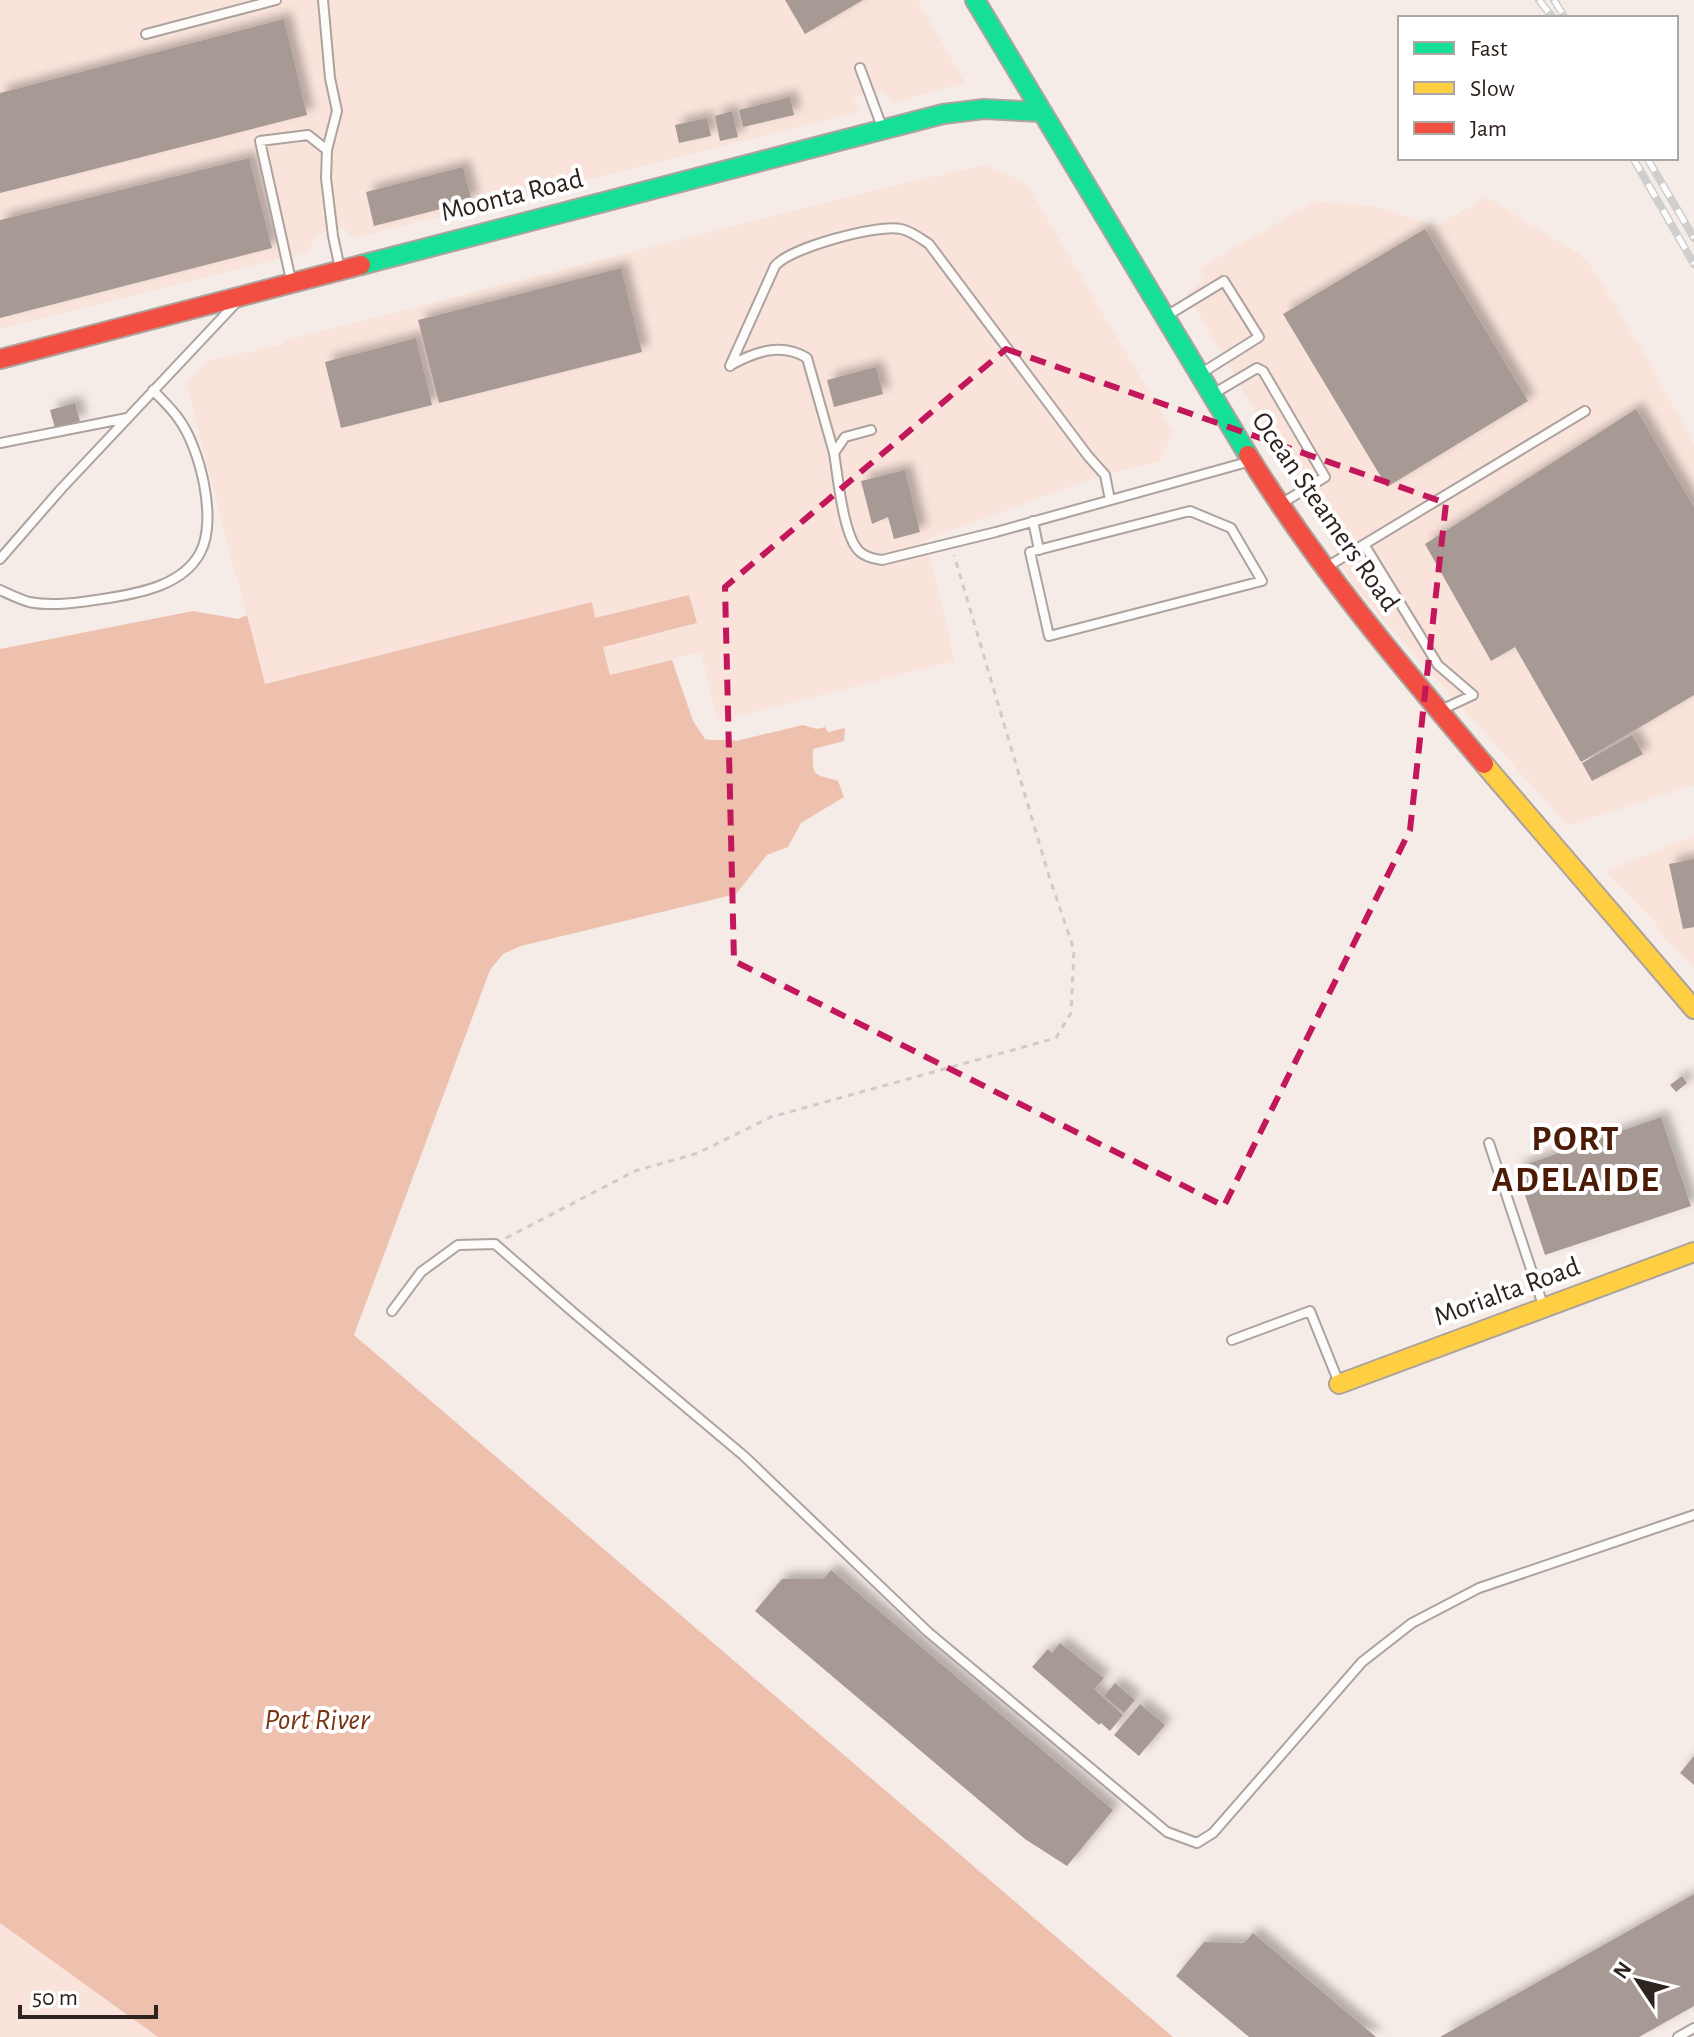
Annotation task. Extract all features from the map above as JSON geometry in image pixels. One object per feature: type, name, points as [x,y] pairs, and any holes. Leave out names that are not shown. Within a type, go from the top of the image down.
[{"type":"street","name":"Ocean Steamers Road","points":[[975,0],[1279,505],[1325,569],[1439,711],[1694,1009]]},
{"type":"street","name":"Moonta Road","points":[[0,359],[969,108],[1001,107],[1042,112]]},
{"type":"street","name":"Morialta Road","points":[[1339,1384],[1694,1252]]},
{"type":"lane","points":[[146,34],[276,0]]},
{"type":"lane","points":[[323,0],[330,78],[337,111],[327,150],[329,207],[340,269]]},
{"type":"lane","points":[[860,68],[883,129]]},
{"type":"lane","points":[[291,282],[260,141],[308,135],[327,150]]},
{"type":"lane","points":[[1110,500],[1105,475],[929,244],[903,230],[891,228],[801,248],[781,258],[775,266],[730,366],[747,356],[775,349],[795,351],[807,358],[834,453],[851,538],[859,551],[870,558],[882,560],[951,544],[1110,500],[1251,460]]},
{"type":"lane","points":[[1166,316],[1224,281],[1259,337],[1199,375]]},
{"type":"lane","points":[[0,559],[244,294]]},
{"type":"lane","points":[[1211,396],[1257,368],[1263,371],[1325,477],[1279,505]]},
{"type":"lane","points":[[0,590],[29,602],[73,604],[139,593],[165,583],[184,571],[200,553],[208,523],[201,475],[179,419],[153,390]]},
{"type":"lane","points":[[1325,569],[1585,411]]},
{"type":"lane","points":[[0,443],[128,417]]},
{"type":"lane","points":[[834,453],[845,437],[871,430]]},
{"type":"lane","points":[[1190,511],[1231,528],[1262,581],[1049,636],[1030,552],[1039,550],[1190,511]]},
{"type":"lane","points":[[1033,521],[1039,550]]},
{"type":"lane","points":[[1365,546],[1438,665],[1473,695],[1439,711]]},
{"type":"lane","points":[[1489,1143],[1544,1307]]},
{"type":"lane","points":[[392,1311],[421,1272],[458,1245],[495,1244],[744,1456],[928,1632],[1167,1832],[1197,1843],[1213,1833],[1362,1662],[1412,1623],[1479,1588],[1694,1515]]},
{"type":"lane","points":[[1232,1340],[1310,1311],[1339,1384]]},
{"type":"lane","points":[[1678,2037],[1694,2028]]},
{"type":"path","points":[[495,1244],[635,1171],[698,1153],[771,1117],[1056,1038],[1071,1013],[1074,950],[1049,876],[951,544]]},
{"type":"highlighted area","points":[[1006,349],[1446,503],[1410,830],[1224,1206],[734,961],[725,587]]},
{"type":"shaded area","points":[[0,0],[917,0],[965,82],[894,103],[883,91],[854,97],[858,112],[355,238],[341,228],[317,235],[309,251],[0,329]]},
{"type":"shaded area","points":[[985,165],[1026,183],[1173,432],[1160,461],[1091,479],[926,540],[955,661],[718,721],[701,652],[610,675],[603,647],[697,623],[689,595],[595,618],[591,602],[264,684],[186,383],[207,361],[284,344],[286,340],[883,188]]},
{"type":"shaded area","points":[[1486,197],[1581,255],[1596,273],[1694,444],[1694,785],[1568,826],[1354,587],[1298,484],[1186,293],[1205,280],[1200,268],[1314,201],[1378,207],[1436,226]]},
{"type":"shaded area","points":[[1694,836],[1694,967],[1605,871]]},
{"type":"shaded area","points":[[0,1923],[158,2037],[0,2037]]},
{"type":"water","name":"Port River","points":[[689,595],[697,623],[603,647],[610,675],[672,660],[693,721],[705,739],[736,741],[803,725],[817,729],[825,727],[828,732],[845,728],[844,741],[813,749],[814,770],[819,775],[838,781],[844,797],[801,823],[788,847],[767,855],[736,894],[521,946],[503,954],[490,970],[354,1335],[1173,2037],[158,2037],[0,1923],[0,649],[193,611],[238,619],[247,615],[265,684],[592,602],[595,618]]},
{"type":"building","points":[[785,0],[863,0],[805,34]]},
{"type":"building","points":[[284,19],[307,115],[0,193],[0,93]]},
{"type":"building","points":[[790,97],[794,115],[743,127],[739,110]]},
{"type":"building","points":[[732,111],[738,137],[720,141],[715,116]]},
{"type":"building","points":[[707,118],[711,136],[679,143],[675,125]]},
{"type":"building","points":[[249,158],[272,248],[0,318],[0,220]]},
{"type":"building","points":[[463,167],[472,201],[374,226],[366,192]]},
{"type":"building","points":[[1425,229],[1528,401],[1387,487],[1283,314]]},
{"type":"building","points":[[621,268],[642,352],[439,403],[418,320]]},
{"type":"building","points":[[416,338],[432,405],[341,428],[325,362]]},
{"type":"building","points":[[876,367],[883,394],[834,407],[827,380]]},
{"type":"building","points":[[75,403],[80,421],[55,428],[50,410]]},
{"type":"building","points":[[1636,409],[1694,507],[1694,695],[1581,762],[1515,647],[1491,661],[1425,544]]},
{"type":"building","points":[[905,470],[920,532],[894,539],[888,517],[872,524],[861,481]]},
{"type":"building","points":[[1632,735],[1643,754],[1592,781],[1582,763]]},
{"type":"building","points":[[1694,859],[1694,927],[1683,929],[1669,864]]},
{"type":"building","points":[[1682,1076],[1687,1083],[1676,1092],[1670,1085]]},
{"type":"building","points":[[1661,1117],[1691,1206],[1545,1255],[1516,1168]]},
{"type":"building","points":[[831,1570],[1113,1810],[1067,1866],[1025,1839],[755,1611],[782,1579],[823,1579]]},
{"type":"building","points":[[1060,1643],[1104,1678],[1094,1689],[1123,1715],[1110,1731],[1032,1667],[1048,1649],[1052,1653]]},
{"type":"building","points":[[1115,1683],[1135,1700],[1124,1713],[1104,1696]]},
{"type":"building","points":[[1140,1704],[1165,1725],[1139,1756],[1114,1735]]},
{"type":"building","points":[[1694,1756],[1694,1785],[1680,1773]]},
{"type":"building","points":[[1694,1894],[1694,2006],[1639,2037],[1440,2037]]},
{"type":"building","points":[[1253,1933],[1376,2037],[1249,2037],[1176,1976],[1204,1942],[1244,1943]]},
{"type":"railway","points":[[1539,0],[1551,16]]},
{"type":"railway","points":[[1554,0],[1564,16]]},
{"type":"railway","points":[[1634,160],[1694,264]]},
{"type":"railway","points":[[1648,160],[1694,238]]},
{"type":"traffic: fast","points":[[975,0],[1248,455]]},
{"type":"traffic: fast","points":[[361,265],[943,114],[984,109],[1042,112]]},
{"type":"traffic: slow","points":[[1484,764],[1694,1009]]},
{"type":"traffic: slow","points":[[1339,1384],[1694,1252]]},
{"type":"traffic: jam","points":[[0,359],[361,265]]},
{"type":"traffic: jam","points":[[1248,455],[1330,575],[1484,764]]},
{"type":"district","name":"PORT ADELAIDE","points":[[1576,1160]]}]
